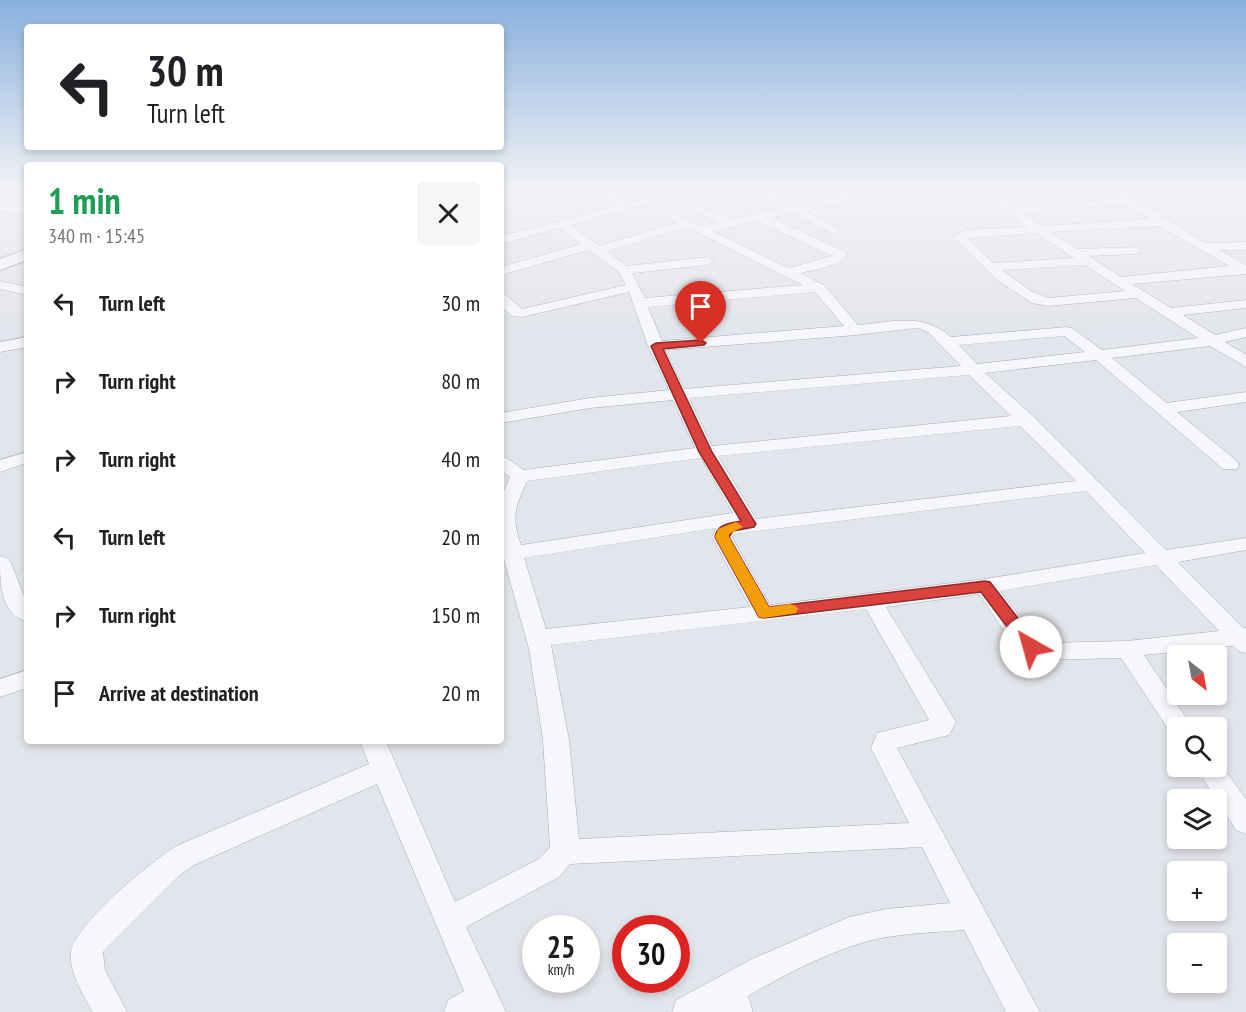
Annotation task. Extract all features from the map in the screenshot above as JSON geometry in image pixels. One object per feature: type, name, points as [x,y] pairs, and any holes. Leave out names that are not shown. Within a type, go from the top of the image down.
[{"type":"street","points":[[582,238],[624,270],[634,287],[656,346],[706,452],[747,520]]},
{"type":"street","points":[[504,270],[628,238]]},
{"type":"street","points":[[721,238],[819,288],[856,331]]},
{"type":"street","points":[[790,272],[833,261],[841,255],[805,238]]},
{"type":"street","points":[[961,238],[992,267],[1028,296],[1039,301],[1137,294]]},
{"type":"street","points":[[1052,238],[1246,362]]},
{"type":"street","points":[[1188,238],[1245,269]]},
{"type":"street","points":[[1203,247],[1246,246]]},
{"type":"street","points":[[992,267],[1135,250]]},
{"type":"street","points":[[0,265],[24,255]]},
{"type":"street","points":[[624,270],[707,261]]},
{"type":"street","points":[[1117,281],[1245,269]]},
{"type":"street","points":[[0,285],[24,290]]},
{"type":"street","points":[[504,301],[517,313],[522,314],[634,287]]},
{"type":"street","points":[[640,303],[819,288]]},
{"type":"street","points":[[1167,313],[1246,304]]},
{"type":"street","points":[[656,346],[918,324],[933,329],[974,371],[1028,420],[1243,639]]},
{"type":"street","points":[[948,342],[1061,330],[1070,332],[1230,465]]},
{"type":"street","points":[[504,417],[679,395],[974,371],[1211,341],[1246,332]]},
{"type":"street","points":[[0,347],[24,343]]},
{"type":"street","points":[[1164,410],[1246,397]]},
{"type":"street","points":[[504,506],[510,469],[1028,420]]},
{"type":"street","points":[[0,466],[24,458]]},
{"type":"street","points":[[512,553],[747,520],[1091,484]]},
{"type":"street","points":[[747,520],[723,532],[722,537],[764,613]]},
{"type":"street","points":[[448,921],[534,878],[549,868],[563,852],[565,841],[556,740],[538,638],[504,526]]},
{"type":"street","points":[[538,638],[872,601],[985,586],[1246,544]]},
{"type":"street","points":[[0,563],[15,604],[24,612]]},
{"type":"street","points":[[985,586],[1028,644],[1036,650],[1127,649],[1243,639]]},
{"type":"street","points":[[872,601],[943,722],[940,728],[886,740],[884,748],[1024,1012]]},
{"type":"street","points":[[1127,649],[1173,717]]},
{"type":"street","points":[[0,688],[24,680]]},
{"type":"street","points":[[374,744],[448,921],[478,1007]]},
{"type":"street","points":[[111,1012],[88,965],[87,952],[90,943],[170,866],[193,852],[384,769]]},
{"type":"street","points":[[1215,777],[1246,822]]},
{"type":"street","points":[[563,852],[929,834]]},
{"type":"street","points":[[688,1012],[733,1000],[763,970],[868,926],[971,915]]},
{"type":"slow traffic","points":[[736,527],[723,532],[722,537],[764,613],[790,609]]},
{"type":"route","points":[[701,343],[656,346],[706,452],[749,524],[729,528],[723,532],[722,537],[764,613],[985,586],[1031,647]]}]
